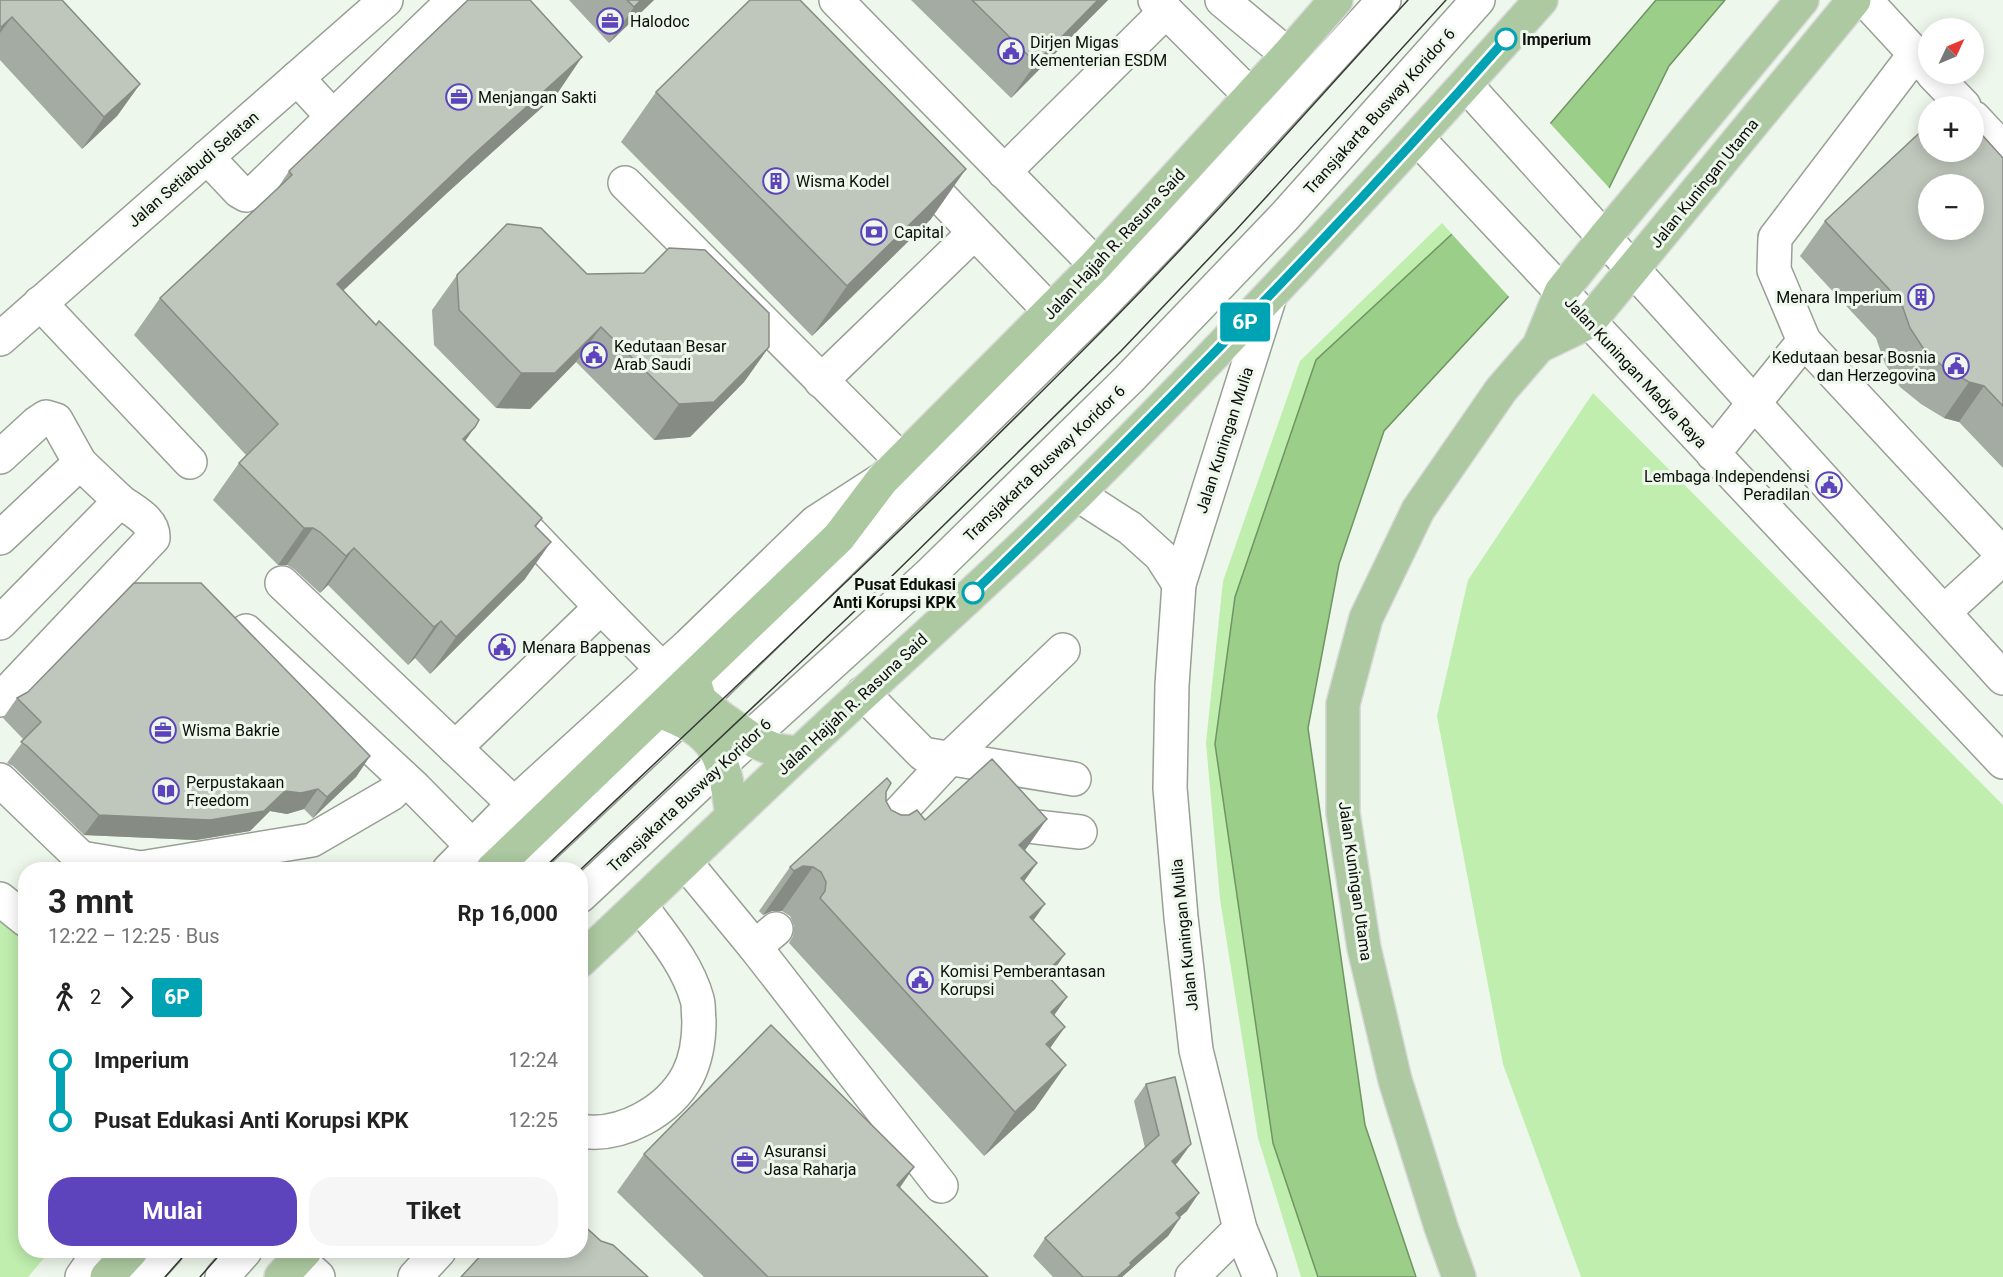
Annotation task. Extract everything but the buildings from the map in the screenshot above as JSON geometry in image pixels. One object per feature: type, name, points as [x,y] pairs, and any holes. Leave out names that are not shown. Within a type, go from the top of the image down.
[{"type":"main road","name":"Jalan Hajjah R. Rasuna Said","points":[[482,858],[683,702],[839,537],[892,470],[1096,265],[1336,0]]},
{"type":"main road","name":"Jalan Hajjah R. Rasuna Said","points":[[588,954],[798,753],[1077,494],[1270,296],[1418,139],[1541,0]]},
{"type":"main road","name":"Jalan Kuningan Utama","points":[[1539,346],[1554,284],[1598,230],[1802,0]]},
{"type":"main road","name":"Jalan Kuningan Utama","points":[[1459,1277],[1395,1080],[1364,948],[1343,813],[1343,704],[1366,618],[1418,510],[1501,390],[1539,346],[1589,322],[1854,0]]},
{"type":"main road","points":[[683,702],[720,717],[750,738],[775,750],[798,753]]},
{"type":"main road","points":[[683,702],[699,730],[712,743],[722,763],[728,785],[732,816]]},
{"type":"main road","points":[[107,1277],[125,1258]]},
{"type":"street","name":"Jalan Setiabudi Selatan","points":[[0,339],[384,0]]},
{"type":"street","points":[[207,157],[239,191],[246,195],[255,192],[454,0]]},
{"type":"street","points":[[836,0],[1096,265]]},
{"type":"street","points":[[1222,0],[1288,55]]},
{"type":"street","points":[[527,862],[683,702],[1094,313],[1169,235],[1384,0]]},
{"type":"street","name":"Transjakarta Busway Koridor 6","points":[[588,889],[929,575],[1129,379],[1285,216],[1478,0]]},
{"type":"street","points":[[1865,0],[1918,56]]},
{"type":"street","points":[[1004,172],[1160,5],[1251,96]]},
{"type":"street","points":[[1918,74],[1774,238],[1774,270],[1804,341],[2003,556],[1944,612]]},
{"type":"street","points":[[297,78],[333,117]]},
{"type":"street","points":[[1944,84],[1955,96]]},
{"type":"street","points":[[1466,85],[2003,678]]},
{"type":"street","points":[[1984,129],[2003,149]]},
{"type":"street","name":"Jalan Kuningan Madya Raya","points":[[1418,139],[2003,762]]},
{"type":"street","points":[[889,143],[1051,312]]},
{"type":"street","points":[[625,183],[822,381],[892,470]]},
{"type":"street","points":[[822,381],[974,233]]},
{"type":"street","name":"Jalan Kuningan Mulia","points":[[1260,1277],[1240,1229],[1197,1050],[1181,917],[1170,788],[1172,685],[1179,584],[1270,296]]},
{"type":"street","points":[[40,303],[190,462]]},
{"type":"street","points":[[1713,454],[1804,341]]},
{"type":"street","points":[[0,457],[46,417],[56,420],[80,463],[120,501],[150,524],[153,532],[153,538],[0,700]]},
{"type":"street","points":[[0,538],[80,463]]},
{"type":"street","name":"Jalan Hajjah R. Rasuna Said","points":[[482,858],[514,804],[689,645],[816,522],[892,470]]},
{"type":"street","points":[[1077,494],[1130,528],[1161,556],[1179,584]]},
{"type":"street","points":[[498,500],[662,669]]},
{"type":"street","points":[[0,622],[120,501]]},
{"type":"street","points":[[282,583],[514,804]]},
{"type":"street","points":[[455,748],[601,607]]},
{"type":"street","points":[[246,631],[405,779],[482,858]]},
{"type":"street","points":[[873,841],[950,758],[1063,650]]},
{"type":"street","points":[[863,693],[923,754],[1074,779]]},
{"type":"street","points":[[999,767],[994,805],[1001,819],[1011,824],[1080,832]]},
{"type":"street","points":[[178,862],[312,840],[391,794],[405,779]]},
{"type":"street","points":[[0,780],[81,858],[105,862]]},
{"type":"street","points":[[685,862],[766,938],[941,1186]]},
{"type":"street","points":[[0,899],[18,914]]},
{"type":"street","points":[[588,1132],[631,1125],[664,1105],[688,1075],[699,1038],[698,1000],[682,964],[640,905]]},
{"type":"street","points":[[1192,1277],[1240,1229]]},
{"type":"street","points":[[82,1277],[95,1258]]},
{"type":"street","points":[[142,1277],[160,1258]]},
{"type":"street","points":[[222,1277],[239,1258]]},
{"type":"street","points":[[415,1277],[433,1258]]},
{"type":"shaded area","points":[[1656,0],[1725,0],[1669,66],[1609,188],[1384,431],[1339,564],[1308,728],[1365,1125],[1416,1277],[1318,1277],[1273,1143],[1215,744],[1235,597],[1316,360],[1452,234]]},
{"type":"shaded area","points":[[1442,223],[1452,234],[1316,360],[1273,1143],[1318,1277],[1301,1277],[1258,1138],[1220,899],[1206,743],[1223,581],[1300,361]]},
{"type":"shaded area","points":[[1593,393],[2003,805],[2003,1277],[1581,1277],[1503,1064],[1437,716],[1468,580]]},
{"type":"shaded area","points":[[0,909],[18,919],[18,1258],[44,1258],[28,1277],[0,1277]]},
{"type":"pier","points":[[1548,121],[1611,190],[1511,299],[1450,232]]},
{"type":"tram line","points":[[550,862],[754,670],[1102,331],[1219,209],[1408,0]]},
{"type":"tram line","points":[[588,862],[892,576],[1121,351],[1236,230],[1446,0]]},
{"type":"tram line","points":[[165,1277],[182,1258]]},
{"type":"tram line","points":[[200,1277],[217,1258]]},
{"type":"bus line","name":"6P","points":[[973,593],[1077,494],[1270,296],[1418,139],[1506,39]]},
{"type":"place","name":"Halodoc","points":[[610,21]]},
{"type":"place","name":"Imperium","points":[[1506,39]]},
{"type":"place","name":"Dirjen Migas Kementerian ESDM","points":[[1011,51]]},
{"type":"place","name":"Menjangan Sakti","points":[[459,97]]},
{"type":"place","name":"Wisma Kodel","points":[[776,181]]},
{"type":"place","name":"Capital","points":[[874,232]]},
{"type":"place","name":"Menara Imperium","points":[[1921,297]]},
{"type":"place","name":"Kedutaan Besar Arab Saudi","points":[[594,355]]},
{"type":"place","name":"Kedutaan besar Bosnia dan Herzegovina","points":[[1956,366]]},
{"type":"place","name":"Lembaga Independensi Peradilan","points":[[1829,485]]},
{"type":"place","name":"Pusat Edukasi Anti Korupsi KPK","points":[[973,593]]},
{"type":"place","name":"Menara Bappenas","points":[[502,647]]},
{"type":"place","name":"Wisma Bakrie","points":[[163,730]]},
{"type":"place","name":"Perpustakaan Freedom","points":[[166,791]]},
{"type":"place","name":"Komisi Pemberantasan Korupsi","points":[[920,980]]},
{"type":"place","name":"Asuransi Jasa Raharja","points":[[745,1160]]}]
